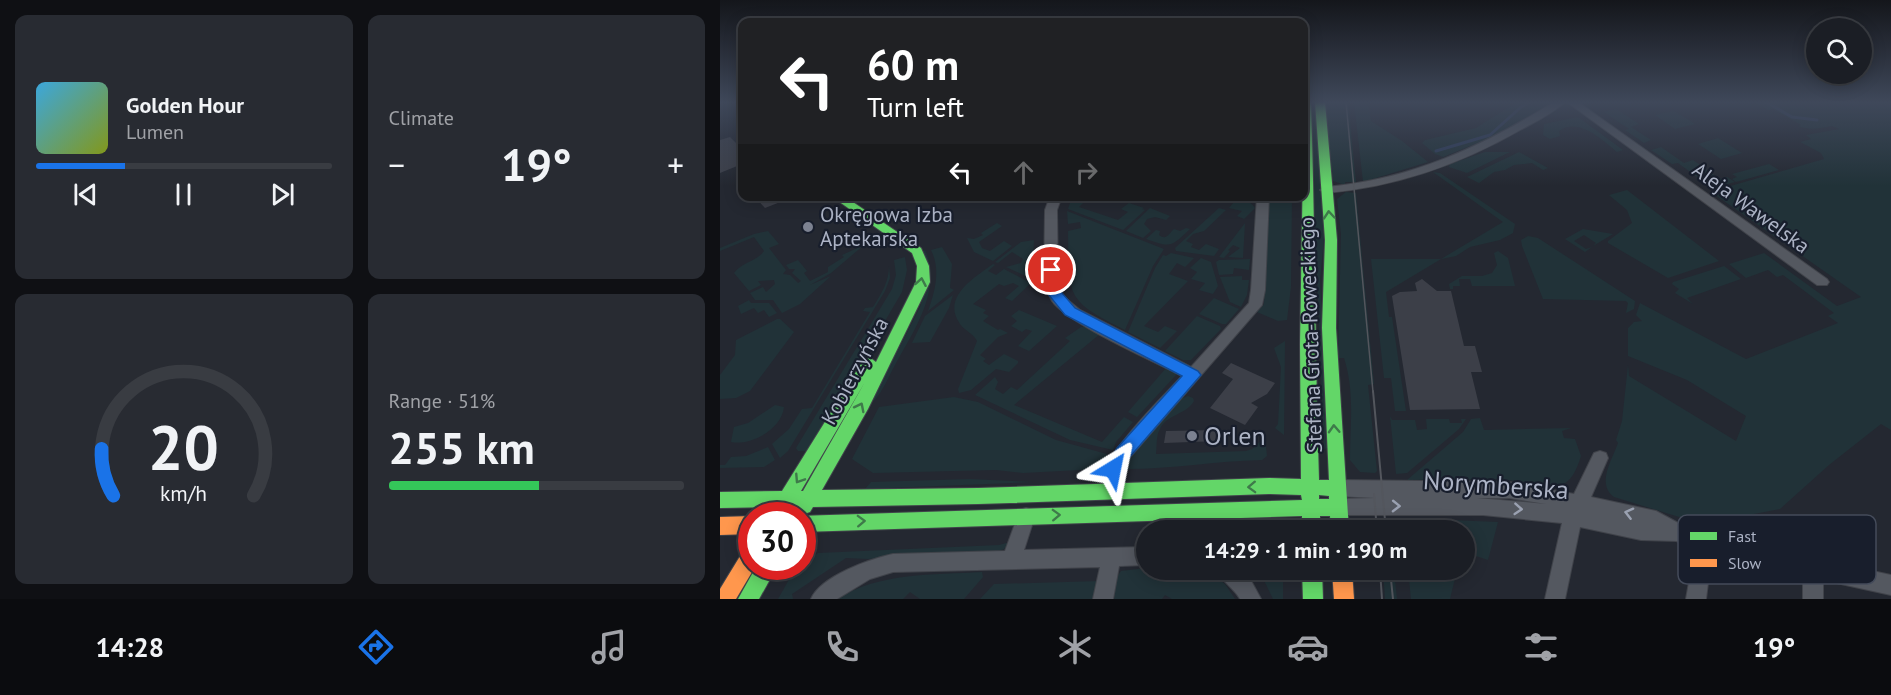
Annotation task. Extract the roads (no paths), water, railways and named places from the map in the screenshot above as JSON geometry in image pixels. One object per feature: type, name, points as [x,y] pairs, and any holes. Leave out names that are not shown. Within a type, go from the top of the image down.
[{"type":"main road","name":"Stefana Grota-Roweckiego","points":[[1322,130],[1331,240],[1329,328],[1339,520]]},
{"type":"main road","name":"Stefana Grota-Roweckiego","points":[[1308,162],[1310,221],[1307,344],[1311,520]]},
{"type":"main road","name":"Kobierzyńska","points":[[806,502],[862,404],[919,293],[923,277],[922,262],[917,251],[843,201]]},
{"type":"main road","name":"Kobierzyńska","points":[[784,502],[866,367],[904,295],[910,275],[907,244]]},
{"type":"main road","points":[[720,500],[1269,486],[1337,488]]},
{"type":"main road","name":"Norymberska","points":[[816,523],[1338,507]]},
{"type":"main road","points":[[720,526],[738,525]]},
{"type":"main road","points":[[725,599],[738,578]]},
{"type":"main road","points":[[748,599],[759,580]]},
{"type":"main road","points":[[1312,580],[1313,599]]},
{"type":"main road","points":[[1343,580],[1344,599]]},
{"type":"street","points":[[1326,190],[1375,184],[1436,165],[1492,143],[1514,130]]},
{"type":"street","name":"Aleja Wawelska","points":[[1610,130],[1822,282]]},
{"type":"street","points":[[1054,201],[1051,210],[1051,279],[1053,289],[1061,304],[1080,317],[1193,375]]},
{"type":"street","points":[[1108,491],[1113,469],[1119,458],[1254,305],[1258,290],[1263,201]]},
{"type":"street","points":[[1555,599],[1576,508],[1600,458]]},
{"type":"street","name":"Norymberska","points":[[1337,488],[1509,490],[1659,534],[1678,533]]},
{"type":"street","name":"Norymberska","points":[[1338,507],[1576,508]]},
{"type":"street","points":[[1012,559],[1026,516]]},
{"type":"street","points":[[1103,599],[1112,556]]},
{"type":"street","points":[[821,599],[840,584],[878,566],[1012,559],[1136,556]]},
{"type":"street","points":[[1238,580],[1251,599]]},
{"type":"street","points":[[1696,599],[1698,584]]},
{"type":"waterway","points":[[1436,151],[1490,135],[1496,130]]},
{"type":"tram line","points":[[1349,130],[1373,392]]},
{"type":"tram line","points":[[1373,391],[1385,520]]},
{"type":"tram line","points":[[1374,494],[1376,520]]},
{"type":"tram line","points":[[1381,580],[1382,599]]},
{"type":"tram line","points":[[1391,580],[1393,599]]},
{"type":"place","name":"Okręgowa Izba Aptekarska","points":[[808,227]]},
{"type":"place","name":"Orlen","points":[[1192,436]]}]
